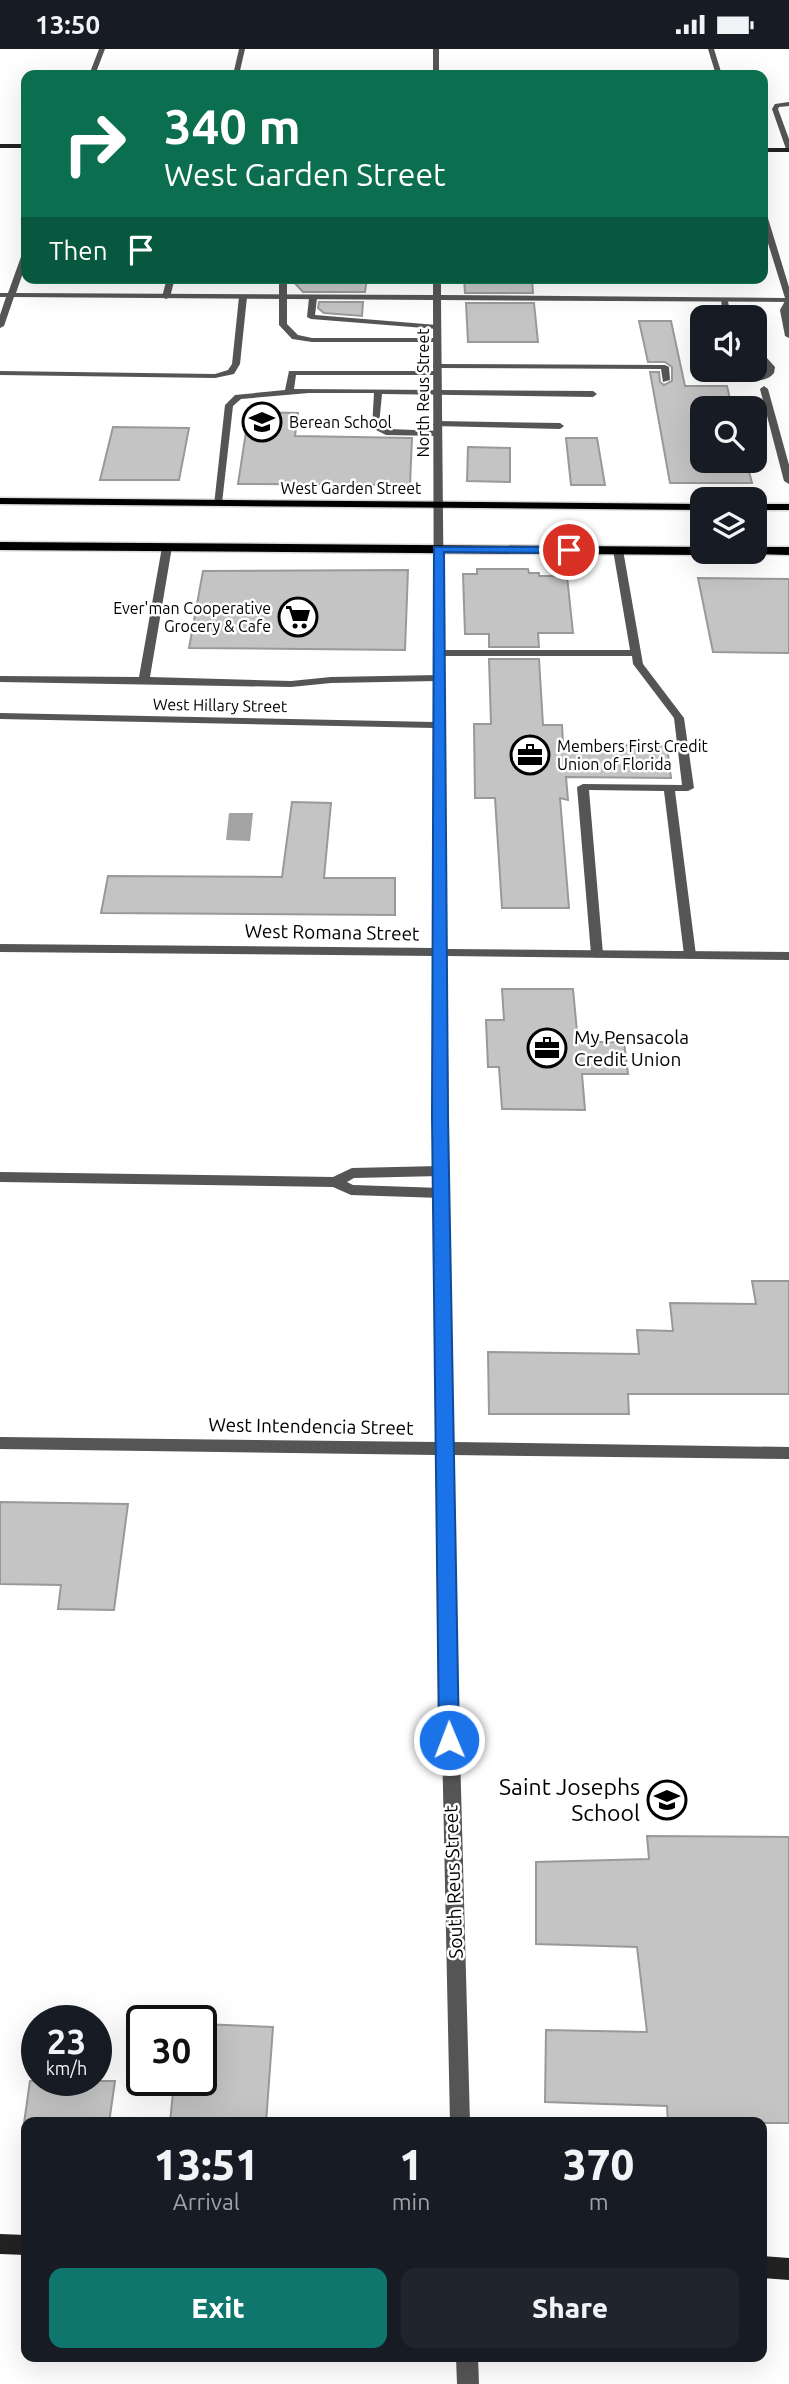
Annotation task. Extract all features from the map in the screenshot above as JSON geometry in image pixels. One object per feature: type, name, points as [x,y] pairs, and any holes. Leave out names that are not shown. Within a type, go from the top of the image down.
[{"type":"main road","name":"West Garden Street","points":[[0,501],[690,507]]},
{"type":"main road","points":[[767,507],[789,507]]},
{"type":"main road","points":[[0,545],[690,551]]},
{"type":"main road","points":[[767,551],[789,551]]},
{"type":"street","points":[[94,70],[102,49]]},
{"type":"street","points":[[237,70],[242,49]]},
{"type":"street","points":[[436,49],[436,70]]},
{"type":"street","points":[[711,49],[717,70]]},
{"type":"street","points":[[768,150],[789,149],[775,109],[777,106],[789,104]]},
{"type":"street","points":[[0,146],[21,146]]},
{"type":"street","points":[[768,231],[789,300],[784,315],[789,336]]},
{"type":"street","points":[[0,327],[21,268]]},
{"type":"street","points":[[166,297],[169,284]]},
{"type":"street","points":[[282,284],[283,325],[295,337],[312,340],[437,340]]},
{"type":"street","name":"North Reus Street","points":[[436,284],[438,549]]},
{"type":"street","points":[[0,295],[789,300]]},
{"type":"street","points":[[0,373],[38,376],[215,376],[231,372],[236,364],[243,297]]},
{"type":"street","points":[[313,298],[311,317],[395,326],[437,327]]},
{"type":"street","points":[[724,300],[724,305]]},
{"type":"street","points":[[289,391],[292,373],[665,367],[666,380]]},
{"type":"street","points":[[764,389],[789,481]]},
{"type":"street","points":[[217,503],[229,405],[238,397],[289,391],[593,394]]},
{"type":"street","points":[[378,391],[375,426],[386,432],[560,426]]},
{"type":"street","points":[[144,680],[167,547]]},
{"type":"street","name":"South Reus Street","points":[[438,549],[440,1171],[460,2117]]},
{"type":"street","points":[[597,954],[583,787],[688,788],[678,718],[638,664],[618,550]]},
{"type":"street","points":[[438,653],[636,653]]},
{"type":"street","points":[[0,679],[291,684],[331,680],[438,678]]},
{"type":"street","name":"West Hillary Street","points":[[0,716],[439,725]]},
{"type":"street","points":[[669,788],[690,955]]},
{"type":"street","name":"West Romana Street","points":[[0,948],[789,956]]},
{"type":"street","points":[[335,1182],[352,1173],[440,1171]]},
{"type":"street","points":[[0,1177],[335,1182],[351,1190],[441,1193]]},
{"type":"street","name":"West Intendencia Street","points":[[0,1444],[789,1453]]},
{"type":"street","points":[[0,2244],[21,2245]]},
{"type":"street","points":[[767,2267],[789,2269]]},
{"type":"street","points":[[467,2362],[468,2384]]},
{"type":"shaded area","points":[[229,813],[253,813],[250,841],[226,840]]},
{"type":"building","points":[[296,284],[366,284],[365,292],[303,292]]},
{"type":"building","points":[[464,284],[532,284],[533,293],[465,293]]},
{"type":"building","points":[[319,302],[363,302],[362,316],[324,313],[318,308]]},
{"type":"building","points":[[466,303],[534,303],[538,342],[468,342]]},
{"type":"building","points":[[639,321],[671,321],[685,386],[727,386],[729,396],[690,396],[690,473],[749,473],[752,483],[670,483],[650,372],[659,372],[660,382],[664,385],[672,381],[672,367],[665,362],[648,362]]},
{"type":"building","points":[[249,412],[298,413],[295,436],[412,438],[410,485],[238,484]]},
{"type":"building","points":[[113,427],[189,428],[179,480],[100,480]]},
{"type":"building","points":[[566,438],[597,438],[605,485],[571,485]]},
{"type":"building","points":[[468,447],[510,448],[510,482],[467,481]]},
{"type":"building","points":[[477,569],[528,569],[529,573],[539,573],[539,576],[567,576],[573,633],[538,633],[539,647],[489,647],[489,634],[465,634],[463,574],[477,574]]},
{"type":"building","points":[[408,570],[405,650],[189,648],[203,571]]},
{"type":"building","points":[[698,578],[789,579],[789,653],[713,652]]},
{"type":"building","points":[[489,659],[539,659],[543,725],[562,725],[563,744],[667,746],[671,778],[566,777],[568,800],[560,798],[569,908],[502,908],[495,798],[475,798],[474,724],[491,724]]},
{"type":"building","points":[[292,802],[331,803],[324,878],[395,878],[395,915],[101,913],[108,876],[282,877]]},
{"type":"building","points":[[502,989],[573,989],[578,1042],[624,1042],[628,1074],[582,1074],[585,1110],[502,1109],[499,1067],[488,1067],[486,1020],[504,1020]]},
{"type":"building","points":[[752,1281],[789,1281],[789,1394],[628,1394],[629,1414],[489,1414],[488,1352],[639,1354],[637,1330],[673,1331],[670,1303],[756,1304]]},
{"type":"building","points":[[0,1502],[128,1504],[114,1610],[58,1609],[61,1585],[0,1584]]},
{"type":"building","points":[[647,1836],[789,1837],[789,2123],[767,2123],[767,2117],[668,2117],[667,2106],[545,2102],[546,2030],[647,2032],[637,1947],[536,1944],[536,1862],[649,1859]]},
{"type":"building","points":[[217,2025],[273,2027],[266,2117],[171,2117],[173,2096],[217,2096]]},
{"type":"building","points":[[112,2081],[115,2081],[110,2117],[25,2117],[28,2096],[112,2096]]},
{"type":"place","name":"Berean School","points":[[262,422]]},
{"type":"place","name":"Ever'man Cooperative Grocery & Cafe","points":[[298,617]]},
{"type":"place","name":"Members First Credit Union of Florida","points":[[530,755]]},
{"type":"place","name":"My Pensacola Credit Union","points":[[547,1048]]},
{"type":"place","name":"Saint Josephs School","points":[[667,1800]]},
{"type":"route","points":[[449,1740],[440,1116],[438,549],[569,550]]}]
